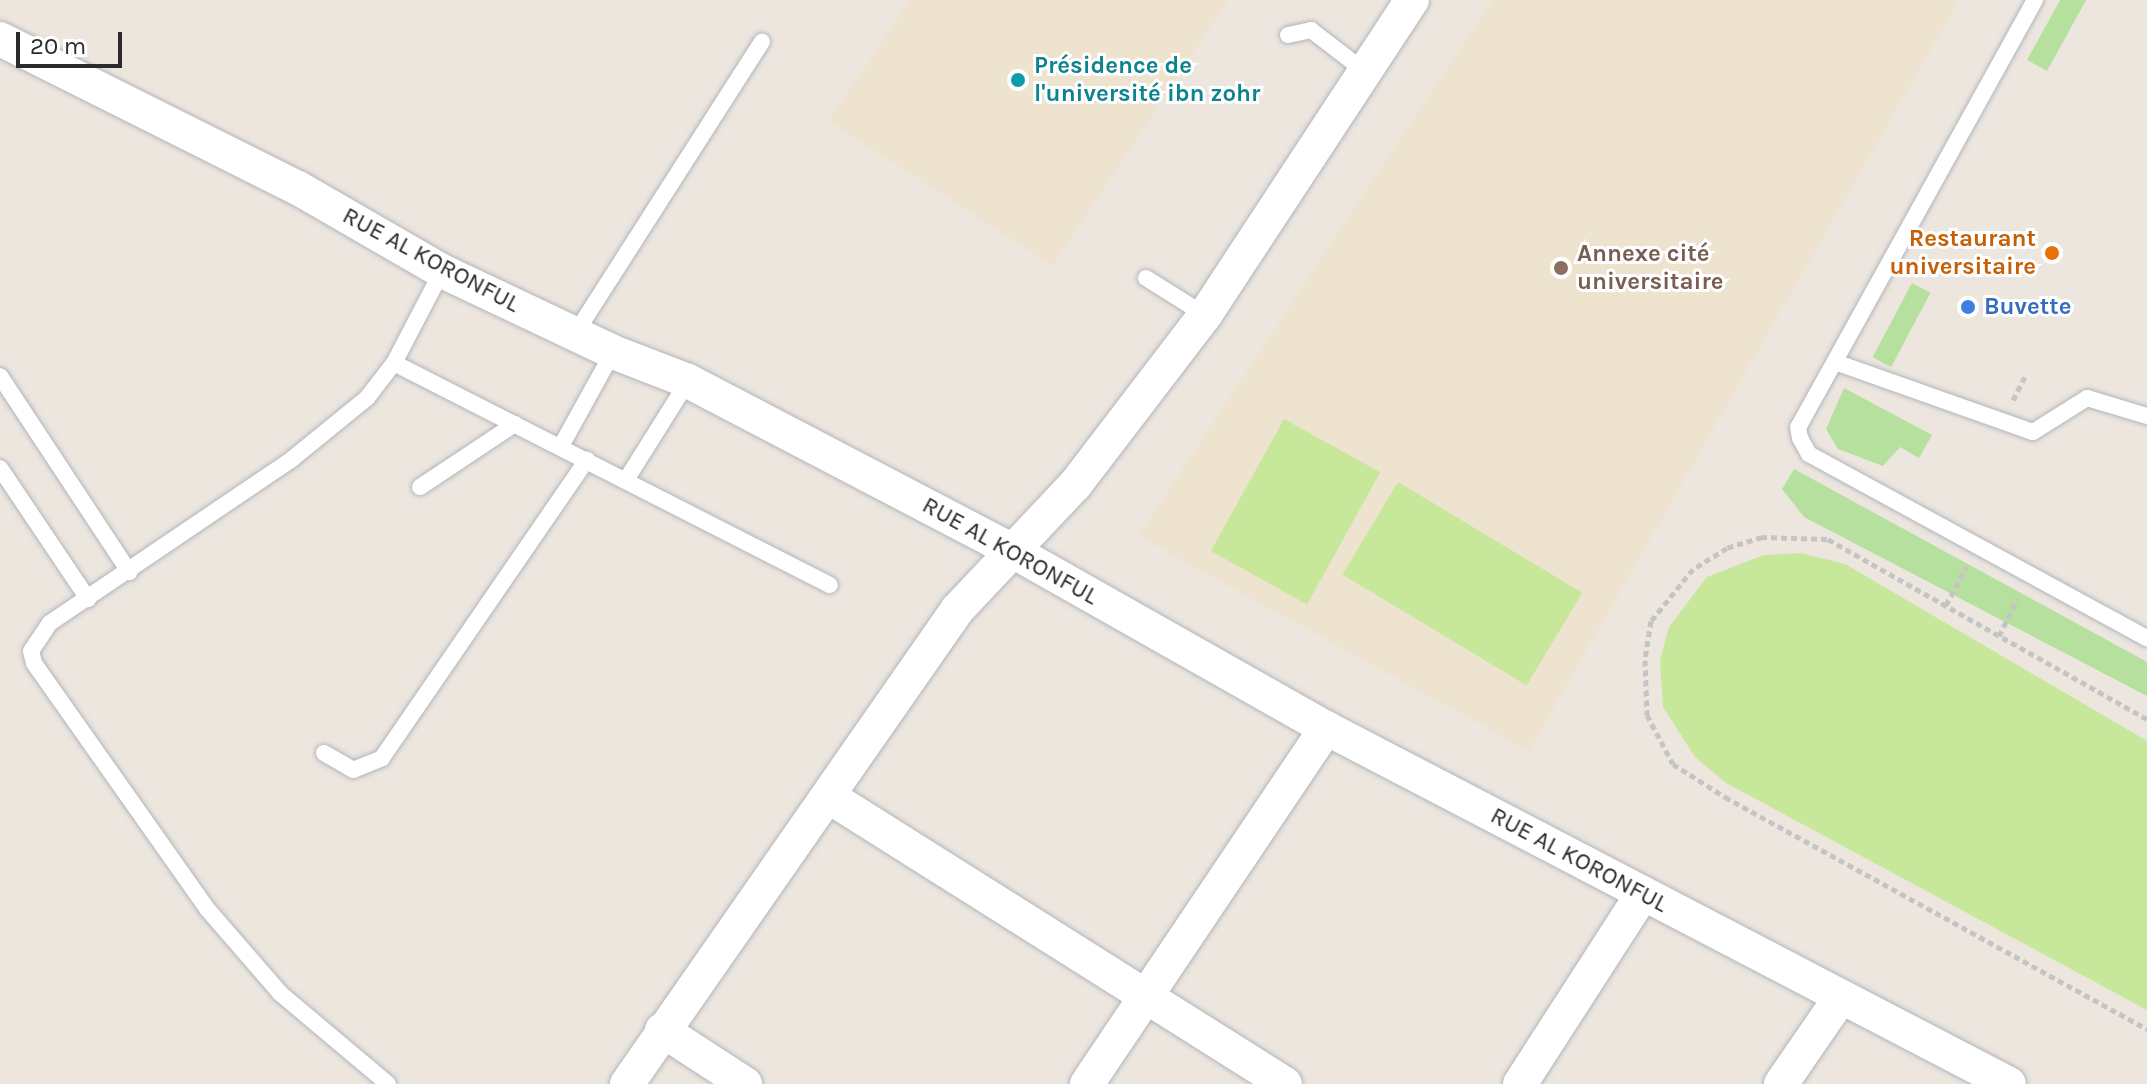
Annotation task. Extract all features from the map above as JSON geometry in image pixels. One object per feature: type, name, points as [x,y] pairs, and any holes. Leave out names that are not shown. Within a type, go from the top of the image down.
[{"type":"street","points":[[627,1084],[957,610],[1075,485],[1205,315],[1367,73],[1407,2]]},
{"type":"street","name":"RUE AL KORONFUL","points":[[0,39],[298,188],[442,271],[613,352],[688,381],[1011,550],[1326,728],[2009,1084]]},
{"type":"street","points":[[1087,1084],[1326,728]]},
{"type":"street","points":[[828,796],[1285,1084]]},
{"type":"street","points":[[1520,1084],[1643,893]]},
{"type":"street","points":[[1781,1084],[1840,998]]},
{"type":"street","points":[[662,1030],[745,1084]]},
{"type":"lane","points":[[2035,0],[1798,427],[1809,454],[2147,638]]},
{"type":"lane","points":[[1288,35],[1311,30],[1367,73]]},
{"type":"lane","points":[[575,334],[762,42]]},
{"type":"lane","points":[[388,1084],[280,993],[208,910],[34,663],[36,637],[342,420],[394,363],[442,271]]},
{"type":"lane","points":[[1146,278],[1205,315]]},
{"type":"lane","points":[[561,446],[613,352]]},
{"type":"lane","points":[[1835,362],[2033,432],[2087,398],[2147,416]]},
{"type":"lane","points":[[394,363],[830,585]]},
{"type":"lane","points":[[0,376],[129,572]]},
{"type":"lane","points":[[626,480],[688,381]]},
{"type":"lane","points":[[420,487],[515,424]]},
{"type":"lane","points":[[324,753],[353,770],[382,758],[587,460]]},
{"type":"lane","points":[[0,468],[88,599]]},
{"type":"path","points":[[2147,719],[1827,539],[1762,537],[1727,548],[1693,569],[1651,621],[1645,660],[1647,715],[1673,764],[1725,797],[2147,1029]]},
{"type":"path","points":[[1996,580],[2008,560]]},
{"type":"path","points":[[1946,605],[1967,566],[2021,593],[1999,636]]},
{"type":"shaded area","points":[[910,0],[1228,0],[1053,266],[829,121]]},
{"type":"shaded area","name":"Annexe cité universitaire","points":[[1492,0],[1959,0],[1529,751],[1138,536]]},
{"type":"green space","points":[[2060,0],[2086,0],[2047,71],[2027,60]]},
{"type":"green space","points":[[1912,283],[1931,293],[1891,367],[1873,357]]},
{"type":"green space","points":[[1844,388],[1932,435],[1919,458],[1900,447],[1883,466],[1838,449],[1826,429]]},
{"type":"green space","points":[[1284,419],[1380,472],[1307,604],[1211,551]]},
{"type":"green space","points":[[1794,469],[2147,662],[2147,696],[1804,517],[1782,489]]},
{"type":"green space","points":[[1398,482],[1582,593],[1527,685],[1342,575]]},
{"type":"green space","points":[[1801,553],[1845,564],[2147,741],[2147,1010],[1726,783],[1695,757],[1663,707],[1660,660],[1669,627],[1707,577],[1764,555]]},
{"type":"place","name":"Présidence de l'université ibn zohr","points":[[1018,80]]},
{"type":"place","name":"Restaurant universitaire","points":[[2052,253]]},
{"type":"place","name":"Annexe cité universitaire","points":[[1561,268]]},
{"type":"place","name":"Buvette","points":[[1968,307]]}]
